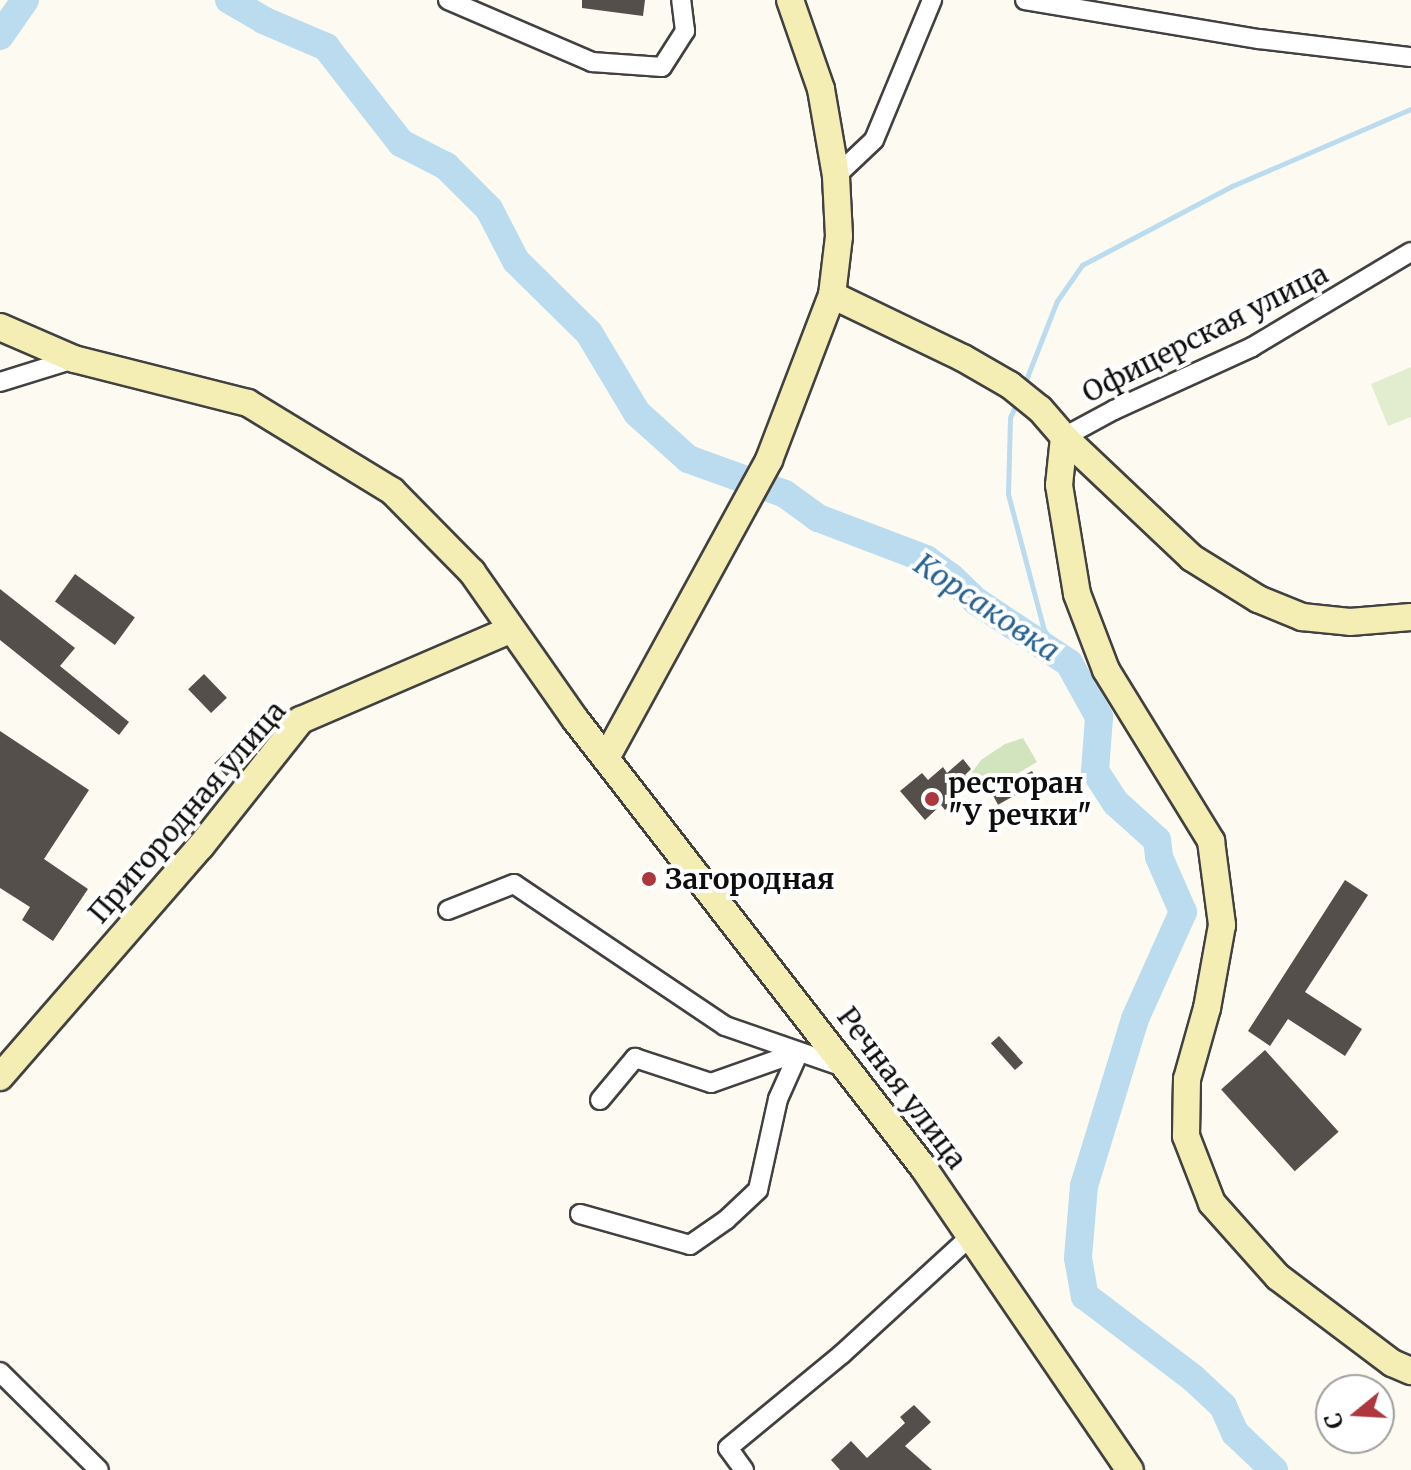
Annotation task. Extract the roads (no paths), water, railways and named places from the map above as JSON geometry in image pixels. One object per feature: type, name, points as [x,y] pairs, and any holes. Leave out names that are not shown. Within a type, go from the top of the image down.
[{"type":"street","points":[[448,0],[592,62],[662,67],[685,31],[681,0]]},
{"type":"street","points":[[606,758],[769,460],[832,295],[839,236],[836,176],[821,89],[790,0]]},
{"type":"street","points":[[836,176],[874,140],[932,0]]},
{"type":"street","points":[[1025,0],[1259,39],[1411,57]]},
{"type":"street","name":"Офицерская улица","points":[[1064,437],[1114,410],[1252,347],[1411,252]]},
{"type":"street","points":[[832,295],[984,370],[1040,409],[1064,437],[1192,558],[1258,599],[1302,617],[1350,622],[1411,617]]},
{"type":"street","name":"Речная улица","points":[[0,327],[74,359],[248,403],[392,491],[472,572],[510,630],[606,758],[848,1069],[972,1235],[1130,1470]]},
{"type":"street","points":[[0,382],[74,359]]},
{"type":"street","points":[[1064,437],[1059,485],[1077,594],[1106,670],[1211,841],[1222,925],[1207,1008],[1187,1079],[1186,1136],[1212,1203],[1278,1277],[1392,1363],[1411,1371]]},
{"type":"street","name":"Пригородная улица","points":[[0,1077],[201,846],[301,720],[510,630]]},
{"type":"street","points":[[448,910],[514,884],[725,1026],[848,1069]]},
{"type":"street","points":[[600,1100],[635,1058],[711,1083],[799,1052]]},
{"type":"street","points":[[580,1214],[690,1245],[726,1220],[758,1190],[778,1099],[799,1052]]},
{"type":"street","points":[[744,1470],[728,1448],[842,1354],[972,1235]]},
{"type":"street","points":[[0,1372],[99,1470]]},
{"type":"waterway","name":"Корсаковка","points":[[0,36],[25,0]]},
{"type":"waterway","name":"Корсаковка","points":[[229,0],[263,20],[326,47],[401,143],[446,166],[489,209],[516,261],[589,333],[637,413],[688,459],[785,494],[818,518],[926,559],[976,601],[1069,663],[1099,717],[1095,771],[1116,803],[1157,840],[1159,857],[1183,912],[1135,1019],[1084,1186],[1078,1258],[1085,1296],[1193,1378],[1223,1406],[1235,1433],[1274,1470]]},
{"type":"waterway","points":[[1024,385],[1057,301],[1082,265],[1232,186],[1411,109]]},
{"type":"waterway","points":[[1017,402],[1010,418],[1008,494],[1044,630],[1069,663]]},
{"type":"place","name":"ресторан \"У речки\"","points":[[932,799]]},
{"type":"place","name":"Загородная","points":[[649,879]]}]
